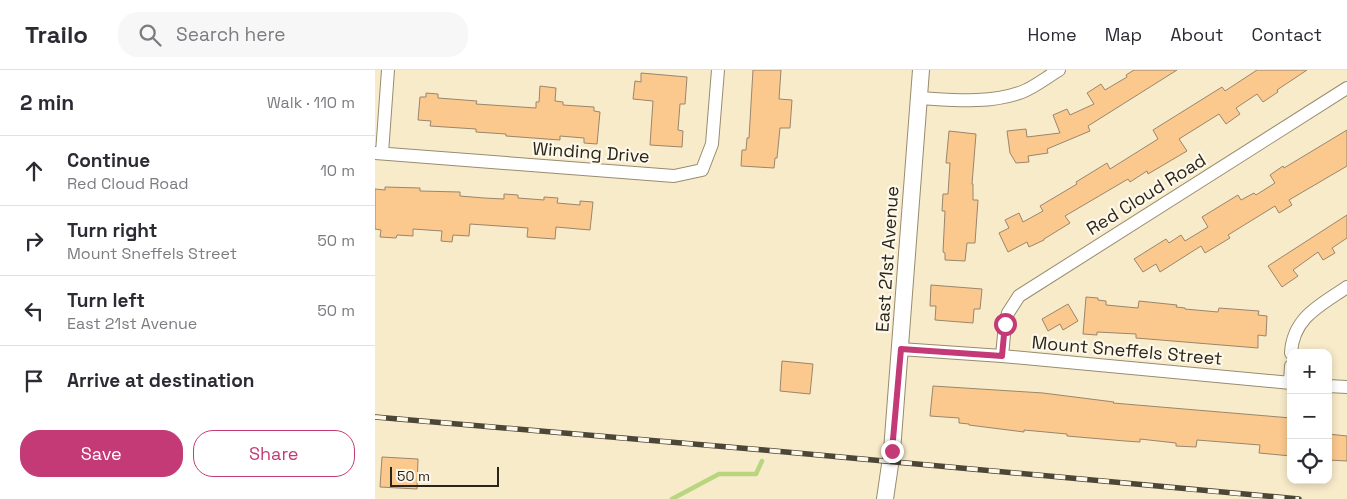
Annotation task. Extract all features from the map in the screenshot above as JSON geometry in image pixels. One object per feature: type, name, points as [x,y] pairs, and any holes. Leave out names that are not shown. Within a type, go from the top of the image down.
[{"type":"street","points":[[379,153],[388,70]]},
{"type":"street","name":"Winding Drive","points":[[379,153],[674,176],[702,170],[712,144],[718,70]]},
{"type":"street","name":"East 21st Avenue","points":[[885,499],[892,451],[901,349],[921,70]]},
{"type":"street","points":[[919,98],[996,99],[1024,91],[1059,70]]},
{"type":"street","name":"Red Cloud Road","points":[[1002,356],[1008,313],[1019,296],[1347,88]]},
{"type":"street","points":[[1291,349],[1298,327],[1310,312],[1347,287]]},
{"type":"street","name":"Mount Sneffels Street","points":[[901,349],[1002,356],[1287,383]]},
{"type":"street","points":[[1332,386],[1347,388]]},
{"type":"building","points":[[753,70],[781,70],[779,99],[792,100],[790,128],[780,128],[774,168],[741,166],[742,150],[746,150],[747,138],[749,138]]},
{"type":"building","points":[[1134,70],[1177,70],[1088,126],[1090,131],[1047,149],[1048,153],[1028,156],[1029,162],[1016,163],[1010,153],[1007,131],[1026,129],[1027,137],[1060,133],[1053,115],[1067,109],[1070,115],[1094,104],[1087,93],[1101,84],[1105,90],[1127,77],[1126,75]]},
{"type":"building","points":[[1257,70],[1307,70],[1263,102],[1257,94],[1236,108],[1240,114],[1226,124],[1219,114],[1179,139],[1187,151],[1148,174],[1147,171],[1130,182],[1128,179],[1065,216],[1070,223],[1044,240],[1029,247],[1027,242],[1008,252],[999,233],[1009,228],[1005,220],[1019,213],[1023,222],[1043,211],[1040,206],[1077,184],[1076,182],[1107,163],[1110,169],[1158,139],[1153,130],[1222,87],[1225,91]]},
{"type":"building","points":[[641,73],[687,77],[685,104],[680,104],[678,130],[683,131],[682,147],[650,145],[653,101],[633,99],[635,81],[641,82]]},
{"type":"building","points":[[540,86],[556,88],[555,101],[563,102],[563,105],[594,107],[594,111],[600,112],[597,144],[584,143],[584,138],[560,136],[560,140],[506,136],[506,134],[476,132],[476,129],[430,126],[431,121],[418,120],[420,97],[426,97],[426,93],[438,94],[438,98],[477,101],[476,104],[536,108],[536,102],[539,102]]},
{"type":"building","points":[[1347,130],[1347,166],[1289,200],[1292,205],[1279,213],[1275,206],[1228,235],[1230,238],[1205,253],[1201,246],[1160,272],[1156,264],[1143,272],[1134,259],[1166,239],[1169,243],[1181,235],[1185,241],[1208,227],[1202,217],[1238,195],[1241,200],[1254,193],[1256,195],[1275,183],[1270,175]]},
{"type":"building","points":[[949,131],[976,134],[972,184],[973,200],[978,200],[975,243],[967,243],[965,261],[945,260],[945,253],[943,252],[945,211],[942,211],[943,194],[948,194],[950,163],[946,163]]},
{"type":"building","points":[[385,187],[420,188],[420,191],[460,192],[460,196],[484,198],[504,199],[504,194],[518,195],[518,198],[544,200],[544,197],[558,198],[557,203],[580,205],[580,201],[593,202],[590,230],[556,227],[555,239],[527,237],[528,228],[470,224],[469,236],[453,235],[452,242],[441,241],[442,231],[413,229],[413,236],[380,237],[381,230],[375,229],[375,189],[385,190]]},
{"type":"building","points":[[1347,215],[1347,238],[1332,248],[1335,253],[1323,260],[1318,252],[1293,270],[1298,276],[1282,287],[1268,266]]},
{"type":"building","points":[[931,285],[982,289],[980,309],[974,309],[973,323],[935,320],[936,306],[930,306]]},
{"type":"building","points":[[1086,297],[1106,301],[1106,305],[1138,308],[1139,301],[1177,305],[1176,307],[1185,309],[1218,312],[1219,308],[1259,311],[1258,315],[1267,316],[1266,336],[1258,335],[1258,348],[1136,338],[1136,334],[1097,332],[1097,335],[1083,334]]},
{"type":"building","points":[[1068,304],[1078,321],[1063,330],[1060,324],[1048,331],[1042,319]]},
{"type":"building","points":[[782,361],[813,364],[810,394],[780,391]]},
{"type":"building","points":[[933,386],[1043,393],[1113,403],[1287,418],[1287,456],[1259,453],[1260,445],[1197,440],[1196,447],[1176,446],[1176,443],[1140,439],[1140,442],[1067,436],[1067,434],[1024,430],[1024,432],[959,423],[959,418],[930,416]]},
{"type":"building","points":[[1332,434],[1347,436],[1347,461],[1332,460]]},
{"type":"building","points":[[382,457],[418,459],[417,489],[380,487]]},
{"type":"waterway","points":[[672,499],[719,474],[756,474],[762,461]]},
{"type":"railway","points":[[375,417],[764,450],[1299,499]]},
{"type":"route","points":[[892,451],[901,349],[1002,356],[1005,324]]}]
